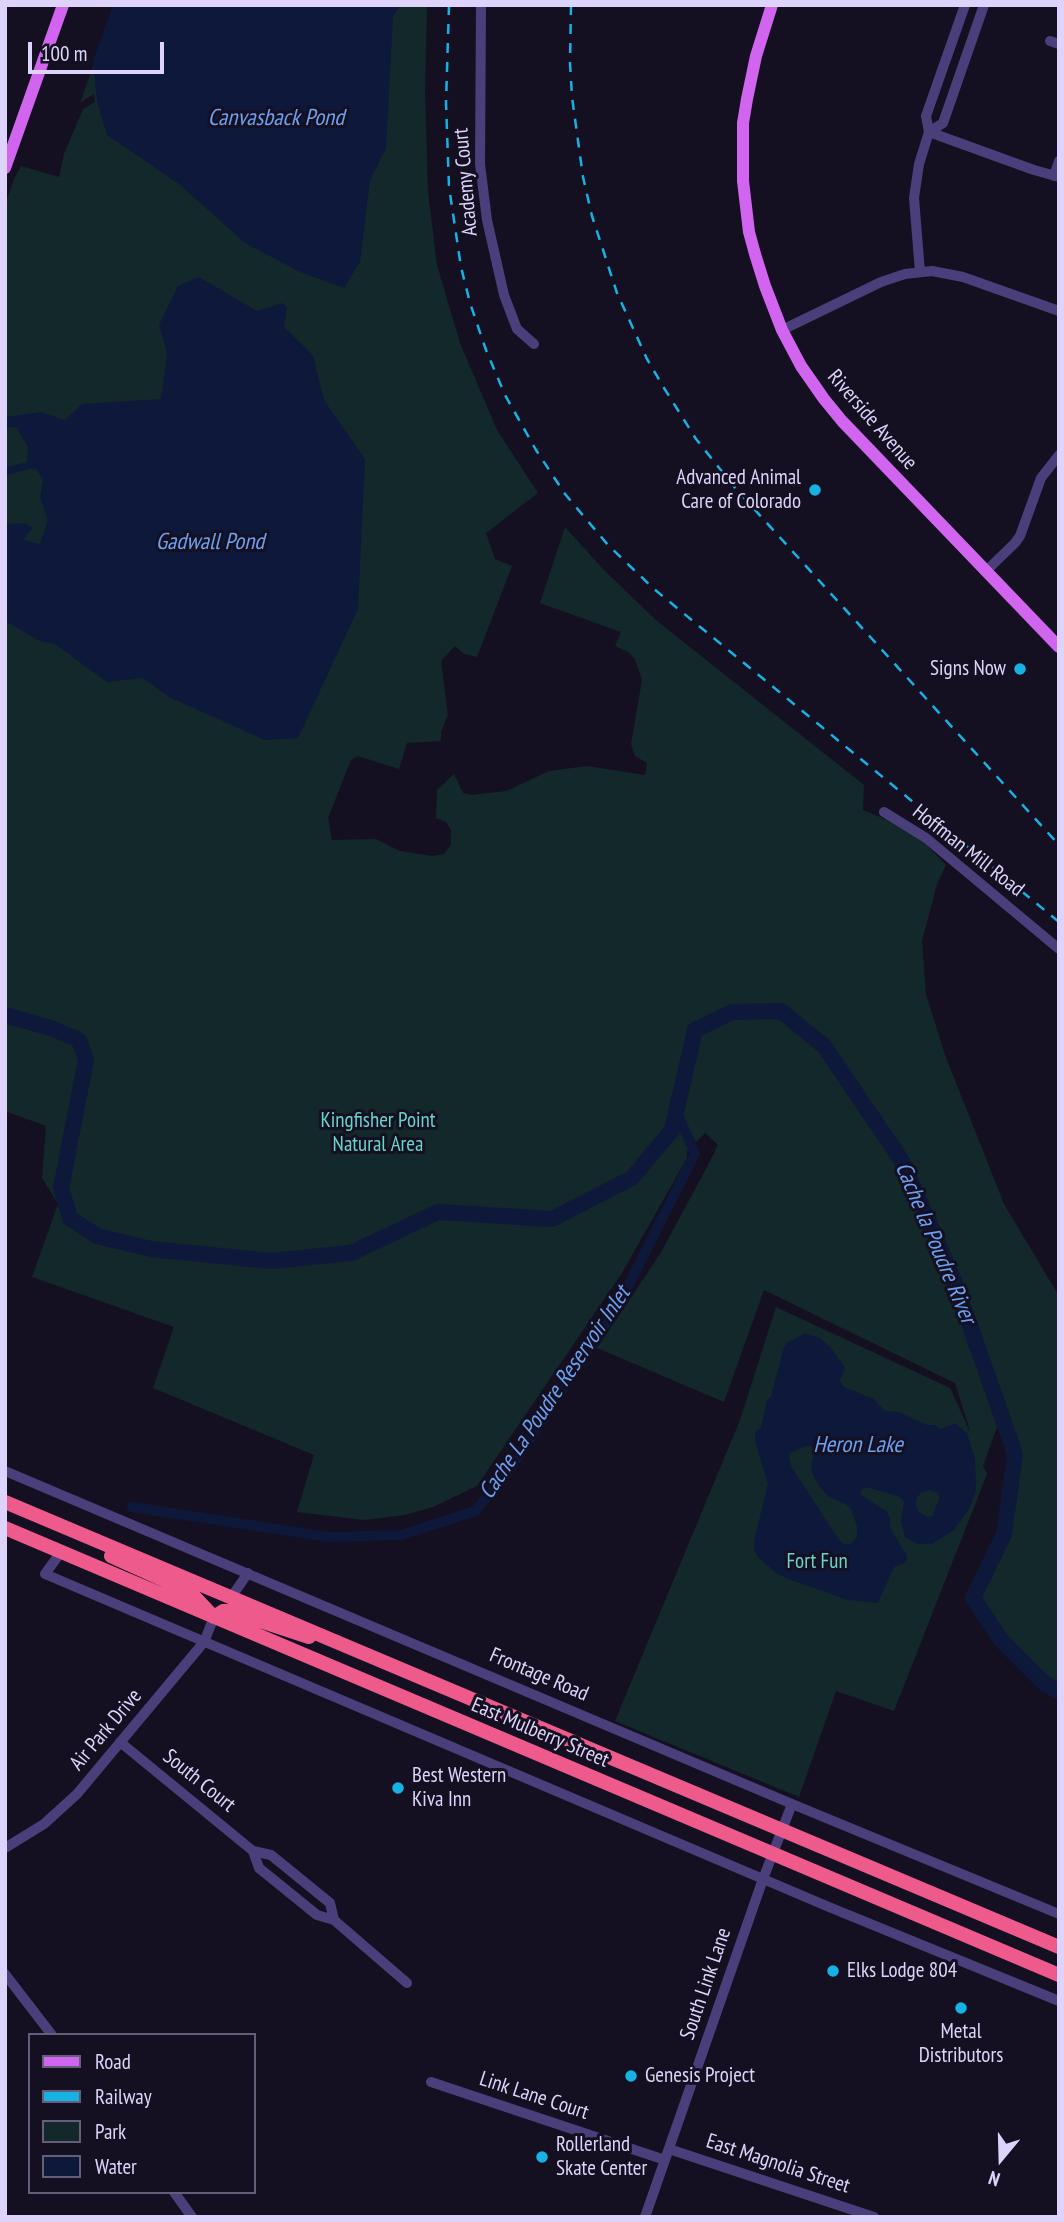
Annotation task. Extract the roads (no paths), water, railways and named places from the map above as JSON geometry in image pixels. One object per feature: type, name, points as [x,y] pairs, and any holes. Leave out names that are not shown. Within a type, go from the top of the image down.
[{"type":"highway","name":"East Mulberry Street","points":[[5,1502],[1059,1947]]},
{"type":"highway","points":[[5,1508],[40,1526],[184,1588],[214,1617],[223,1611],[230,1611],[291,1633],[354,1649]]},
{"type":"highway","name":"East Mulberry Street","points":[[5,1528],[1059,1975]]},
{"type":"highway","points":[[986,1945],[1059,1966]]},
{"type":"main road","points":[[5,168],[63,5]]},
{"type":"main road","name":"Riverside Avenue","points":[[772,5],[756,56],[743,123],[743,181],[752,243],[782,330],[800,366],[836,413],[1059,647]]},
{"type":"street","name":"Academy Court","points":[[481,5],[480,164],[487,220],[504,295],[517,328],[534,344]]},
{"type":"street","points":[[920,272],[914,198],[919,164],[929,132],[926,116],[965,5]]},
{"type":"street","points":[[929,132],[943,123],[984,5]]},
{"type":"street","points":[[929,132],[1056,176],[1059,161]]},
{"type":"street","points":[[782,330],[881,282],[932,271],[963,277],[1059,311]]},
{"type":"street","points":[[986,571],[1020,536],[1041,478],[1059,455]]},
{"type":"street","points":[[1049,468],[1059,477]]},
{"type":"street","name":"Hoffman Mill Road","points":[[884,812],[926,838],[1059,949]]},
{"type":"street","name":"Frontage Road","points":[[5,1471],[1059,1914]]},
{"type":"street","points":[[61,1552],[45,1574],[763,1879],[1059,2001]]},
{"type":"street","points":[[232,1596],[248,1573]]},
{"type":"street","name":"Air Park Drive","points":[[5,1848],[44,1824],[72,1800],[204,1642],[214,1617]]},
{"type":"street","name":"South Court","points":[[120,1742],[253,1851],[271,1855],[330,1903],[334,1920]]},
{"type":"street","name":"South Link Lane","points":[[645,2217],[763,1879],[792,1804]]},
{"type":"street","name":"South Court","points":[[253,1851],[259,1868],[317,1915],[334,1920],[407,1983]]},
{"type":"street","points":[[5,1974],[50,2033]]},
{"type":"street","name":"Link Lane Court","points":[[431,2082],[665,2160]]},
{"type":"street","name":"East Magnolia Street","points":[[669,2148],[874,2217]]},
{"type":"street","points":[[175,2194],[192,2217]]},
{"type":"water","name":"Canvasback Pond","points":[[113,5],[401,5],[393,17],[386,148],[370,181],[360,262],[344,288],[300,272],[245,243],[179,184],[107,135],[97,101],[93,61]]},
{"type":"water","name":"Gadwall Pond","points":[[199,277],[257,311],[283,303],[287,308],[284,327],[313,355],[324,400],[365,459],[358,609],[298,738],[265,740],[169,697],[143,678],[107,682],[55,644],[40,641],[5,621],[5,524],[25,523],[33,528],[23,540],[40,544],[48,520],[40,498],[43,479],[35,468],[5,477],[5,462],[7,467],[27,462],[28,447],[16,427],[5,428],[5,417],[41,412],[65,420],[82,404],[161,399],[167,353],[159,325],[178,286]]},
{"type":"water","name":"Heron Lake","points":[[804,1334],[819,1337],[831,1348],[845,1368],[840,1380],[844,1387],[874,1399],[885,1411],[899,1412],[941,1429],[955,1423],[967,1433],[975,1459],[976,1490],[970,1508],[953,1531],[932,1544],[918,1544],[905,1537],[901,1521],[904,1502],[900,1497],[870,1488],[861,1490],[861,1495],[886,1511],[890,1517],[890,1527],[907,1555],[905,1563],[894,1567],[878,1603],[848,1600],[788,1579],[775,1572],[754,1550],[768,1484],[755,1441],[755,1432],[761,1428],[767,1400],[771,1397],[783,1350],[788,1342]],"holes":[[[811,1446],[814,1451],[811,1470],[818,1485],[828,1496],[847,1505],[852,1511],[857,1537],[851,1544],[844,1544],[839,1540],[791,1466],[790,1453]],[[929,1490],[939,1493],[939,1500],[932,1516],[927,1517],[918,1511],[916,1504],[917,1497]]]},
{"type":"waterway","name":"Cache la Poudre River","points":[[5,1015],[51,1028],[79,1040],[86,1060],[61,1188],[70,1218],[97,1236],[151,1249],[271,1261],[351,1253],[438,1212],[552,1219],[632,1178],[672,1130],[695,1030],[732,1012],[781,1011],[824,1046],[902,1161],[954,1280],[1015,1454],[1004,1534],[973,1598],[1002,1641],[1044,1683],[1059,1692]]},
{"type":"waterway","name":"Cache La Poudre Reservoir Inlet","points":[[132,1507],[329,1537],[401,1535],[475,1511],[508,1472],[617,1308],[695,1153],[676,1111]]},
{"type":"railway","points":[[449,5],[446,103],[449,187],[461,267],[486,350],[505,395],[565,494],[608,545],[654,589],[1059,922]]},
{"type":"railway","points":[[571,5],[572,97],[583,177],[592,216],[617,293],[647,359],[696,439],[736,489],[1059,845]]},
{"type":"place","name":"Advanced Animal Care of Colorado","points":[[815,490]]},
{"type":"place","name":"Signs Now","points":[[1020,669]]},
{"type":"place","name":"Best Western Kiva Inn","points":[[398,1788]]},
{"type":"place","name":"Elks Lodge 804","points":[[833,1971]]},
{"type":"place","name":"Metal Distributors","points":[[961,2008]]},
{"type":"place","name":"Genesis Project","points":[[631,2076]]},
{"type":"place","name":"Rollerland Skate Center","points":[[542,2157]]},
{"type":"park label","name":"Kingfisher Point Natural Area","points":[[378,1133]]},
{"type":"park label","name":"Fort Fun","points":[[817,1562]]}]
